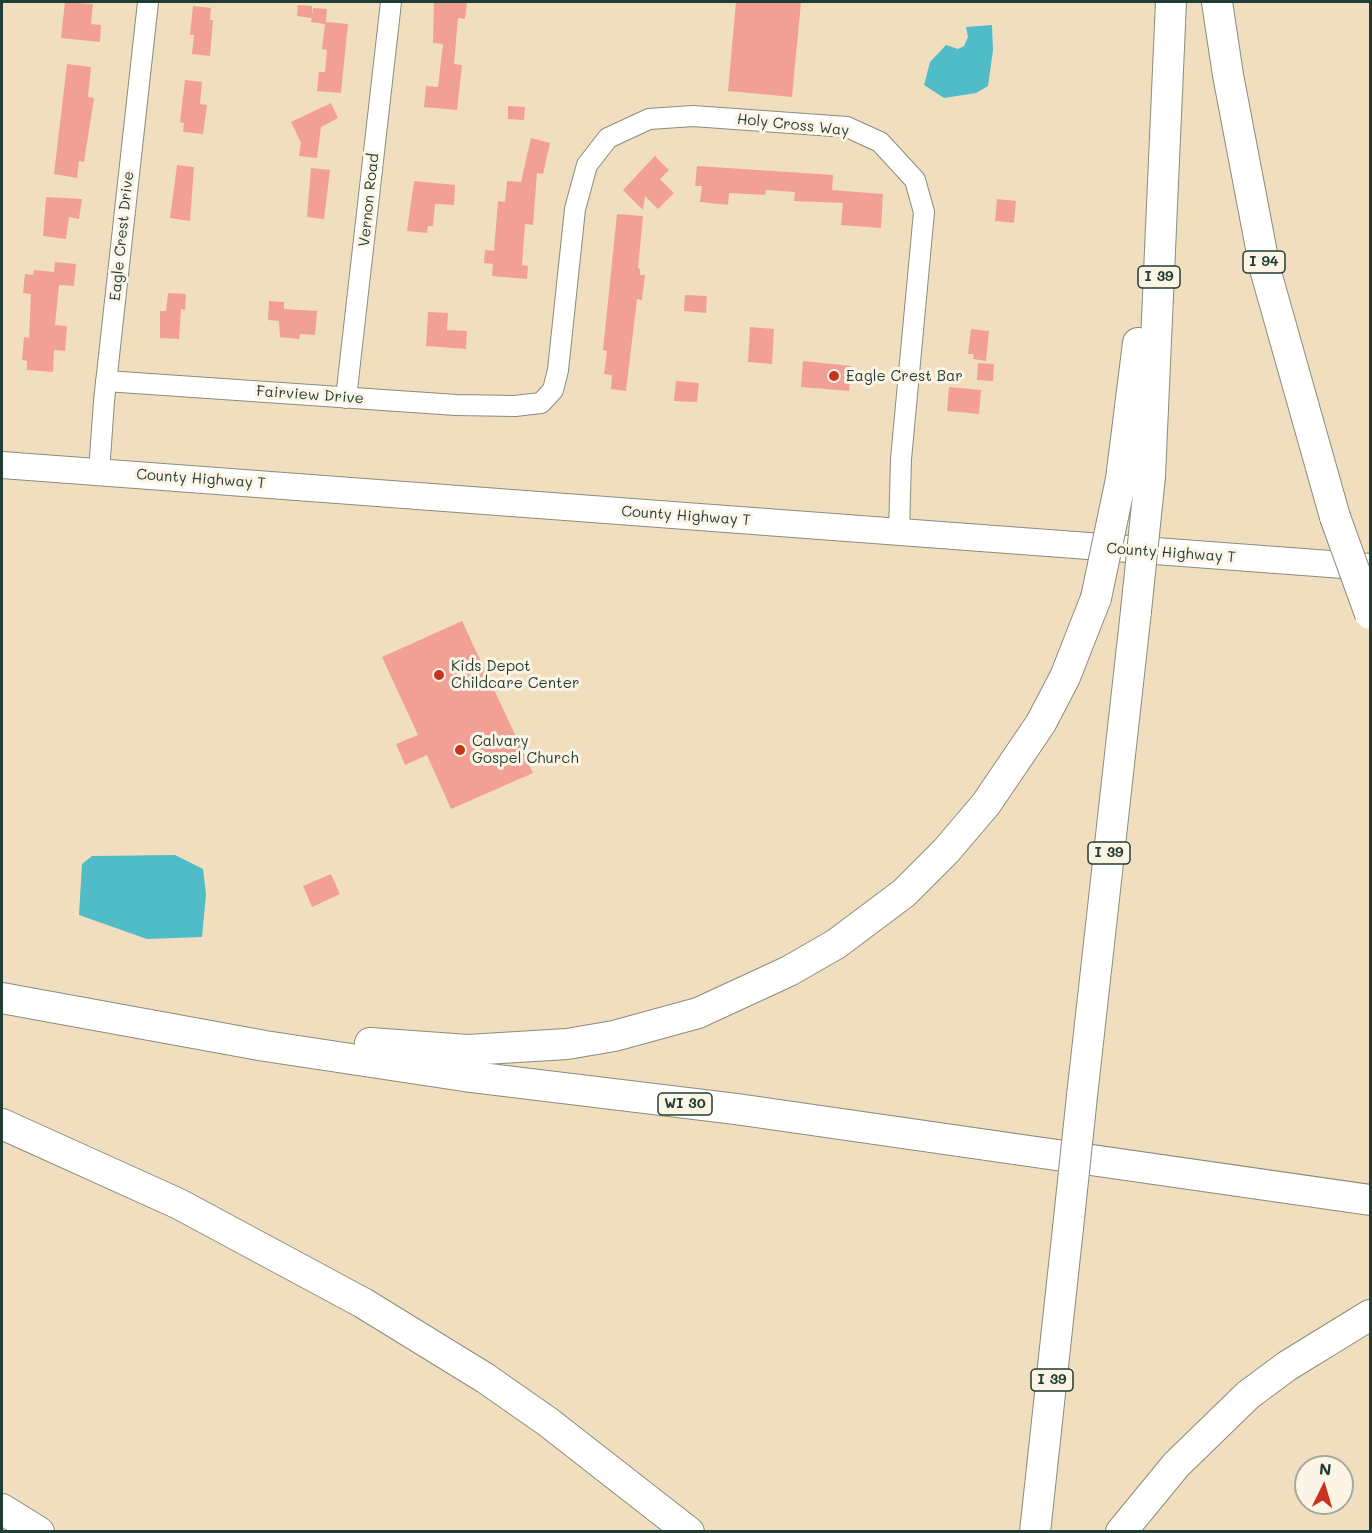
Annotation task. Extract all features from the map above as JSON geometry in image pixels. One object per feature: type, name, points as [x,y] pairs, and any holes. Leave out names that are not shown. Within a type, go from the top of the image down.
[{"type":"highway","name":"I 39","points":[[1035,1532],[1136,611],[1135,478],[1169,77],[1171,2]]},
{"type":"highway","name":"I 94","points":[[1217,2],[1228,75],[1265,268],[1335,518],[1371,614]]},
{"type":"highway","points":[[2,992],[396,1046],[468,1050],[579,1042],[655,1026],[698,1012],[789,971],[836,944],[904,893],[986,804],[1041,723],[1073,658],[1096,598],[1135,478]]},
{"type":"highway","name":"WI 30","points":[[2,998],[265,1046],[452,1074],[736,1110],[1371,1200]]},
{"type":"highway","points":[[2,1124],[179,1204],[363,1303],[485,1378],[548,1422],[689,1532]]},
{"type":"highway","points":[[1121,1532],[1176,1465],[1248,1395],[1287,1366],[1371,1315]]},
{"type":"highway","points":[[2,1509],[39,1532]]},
{"type":"main road","name":"County Highway T","points":[[2,465],[1371,567]]},
{"type":"street","name":"Eagle Crest Drive","points":[[99,472],[106,381],[148,2]]},
{"type":"street","name":"Vernon Road","points":[[346,398],[391,2]]},
{"type":"street","name":"Holy Cross Way","points":[[515,406],[541,403],[553,390],[575,209],[587,165],[608,138],[649,119],[693,116],[848,127],[880,142],[915,180],[924,212],[902,448],[898,533]]},
{"type":"street","name":"Fairview Drive","points":[[106,381],[346,398],[515,406]]},
{"type":"water","points":[[992,25],[993,50],[988,86],[976,93],[944,98],[924,85],[930,62],[946,45],[958,49],[964,46],[968,37],[966,27]]},
{"type":"water","points":[[175,855],[203,869],[206,894],[202,937],[147,939],[79,915],[82,864],[92,856]]},
{"type":"building","points":[[65,2],[93,4],[91,24],[101,25],[100,42],[61,38]]},
{"type":"building","points":[[434,2],[467,2],[465,19],[458,18],[454,64],[462,65],[457,110],[424,107],[426,86],[438,87],[443,44],[433,43]]},
{"type":"building","points":[[736,2],[801,2],[792,97],[728,91]]},
{"type":"building","points":[[298,5],[312,6],[312,18],[297,16]]},
{"type":"building","points":[[193,6],[211,8],[210,20],[213,20],[210,56],[192,54],[194,35],[190,35]]},
{"type":"building","points":[[313,8],[327,9],[326,22],[348,24],[341,93],[317,91],[319,72],[325,72],[327,50],[322,49],[325,24],[311,22]]},
{"type":"building","points":[[67,64],[91,67],[88,97],[94,98],[84,162],[79,161],[77,178],[54,174]]},
{"type":"building","points":[[185,80],[202,82],[200,104],[207,105],[203,134],[183,132],[184,123],[180,122]]},
{"type":"building","points":[[331,103],[338,118],[321,127],[317,158],[299,156],[301,143],[291,122]]},
{"type":"building","points":[[508,106],[525,107],[524,120],[508,119]]},
{"type":"building","points":[[531,138],[550,143],[543,174],[537,173],[533,225],[525,224],[522,265],[528,266],[527,279],[492,276],[493,264],[484,263],[485,250],[494,251],[498,201],[505,202],[507,181],[521,182]]},
{"type":"building","points":[[655,156],[669,170],[660,179],[674,193],[658,209],[645,196],[643,210],[623,190]]},
{"type":"building","points":[[177,165],[194,167],[190,221],[170,218]]},
{"type":"building","points":[[697,166],[833,175],[832,190],[883,194],[881,228],[841,225],[843,203],[794,201],[795,192],[766,190],[765,195],[729,193],[728,205],[700,202],[702,186],[695,186]]},
{"type":"building","points":[[311,168],[330,170],[324,219],[307,217]]},
{"type":"building","points":[[414,181],[455,185],[454,205],[435,204],[433,226],[428,226],[427,233],[407,231]]},
{"type":"building","points":[[46,197],[82,199],[79,219],[69,217],[66,239],[43,236]]},
{"type":"building","points":[[997,199],[1016,201],[1014,223],[995,221]]},
{"type":"building","points":[[617,214],[643,216],[638,268],[640,275],[645,275],[642,300],[637,299],[626,391],[611,389],[612,375],[604,374],[607,351],[603,350]]},
{"type":"building","points":[[55,262],[76,264],[74,286],[59,285],[55,325],[67,326],[65,351],[54,350],[53,372],[27,370],[27,361],[22,360],[24,337],[29,338],[31,294],[23,293],[25,274],[33,275],[34,270],[54,272]]},
{"type":"building","points":[[168,293],[186,294],[185,310],[181,309],[179,339],[160,338],[160,311],[166,311]]},
{"type":"building","points":[[685,295],[707,296],[706,313],[684,311]]},
{"type":"building","points":[[269,301],[284,302],[284,309],[317,311],[315,335],[300,334],[299,339],[280,337],[279,321],[268,320]]},
{"type":"building","points":[[428,312],[448,313],[447,330],[467,331],[466,349],[426,346]]},
{"type":"building","points":[[750,327],[774,329],[772,364],[748,362]]},
{"type":"building","points":[[971,329],[989,331],[986,361],[973,359],[974,354],[968,354]]},
{"type":"building","points":[[803,361],[851,366],[849,391],[801,387]]},
{"type":"building","points":[[978,363],[994,364],[993,381],[977,380]]},
{"type":"building","points":[[676,381],[699,383],[697,402],[674,401]]},
{"type":"building","points":[[949,387],[981,390],[979,414],[947,411]]},
{"type":"building","points":[[462,621],[533,773],[451,809],[427,755],[405,765],[396,744],[418,735],[382,657]]},
{"type":"building","points":[[331,874],[340,894],[312,907],[303,886]]},
{"type":"place","name":"Eagle Crest Bar","points":[[834,376]]},
{"type":"place","name":"Kids Depot Childcare Center","points":[[439,675]]},
{"type":"place","name":"Calvary Gospel Church","points":[[460,750]]}]
